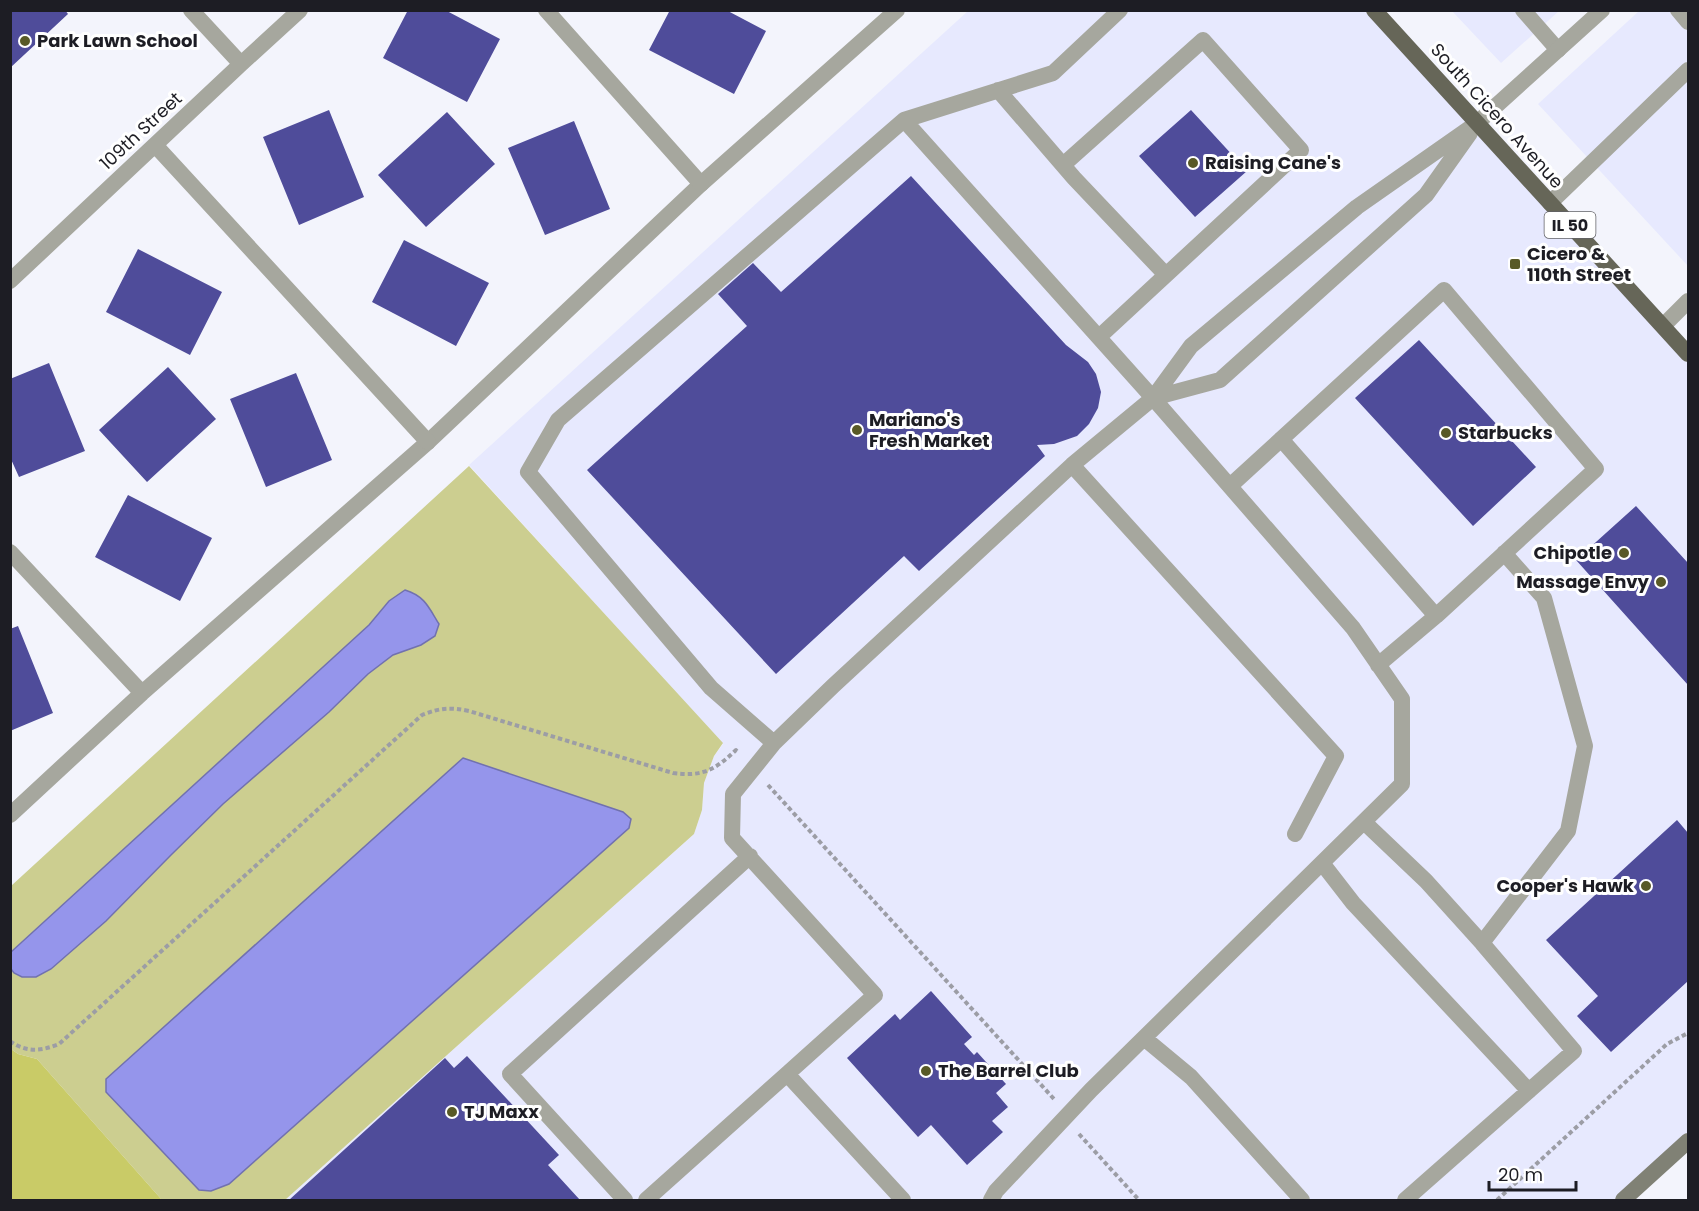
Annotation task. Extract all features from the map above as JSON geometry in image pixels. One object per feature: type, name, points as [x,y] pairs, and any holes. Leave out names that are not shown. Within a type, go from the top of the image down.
[{"type":"main road","name":"South Cicero Avenue","points":[[1374,10],[1689,354]]},
{"type":"main road","points":[[1623,1200],[1689,1141]]},
{"type":"street","points":[[191,10],[241,64]]},
{"type":"street","name":"109th Street","points":[[10,282],[300,10]]},
{"type":"street","points":[[546,10],[701,184]]},
{"type":"street","points":[[10,815],[142,693],[428,442],[701,184],[897,10]]},
{"type":"street","points":[[774,743],[711,688],[528,472],[558,420],[904,120],[1053,73],[1120,10]]},
{"type":"street","points":[[1523,10],[1558,50]]},
{"type":"street","points":[[646,1200],[875,994],[732,838],[733,794],[774,743],[833,686],[1072,465],[1154,398],[1191,346],[1357,207],[1477,123],[1602,10]]},
{"type":"street","points":[[1678,10],[1689,22]]},
{"type":"street","points":[[1063,165],[1203,40],[1300,150],[1099,337]]},
{"type":"street","points":[[1550,203],[1689,70]]},
{"type":"street","points":[[998,90],[1063,165],[1166,275]]},
{"type":"street","points":[[904,120],[1154,398],[1353,628],[1402,699],[1402,784],[1091,1090],[996,1191],[991,1200]]},
{"type":"street","points":[[1154,398],[1220,380],[1426,195],[1477,123]]},
{"type":"street","points":[[155,145],[428,442]]},
{"type":"street","points":[[1230,486],[1444,290],[1596,469],[1436,616],[1378,665]]},
{"type":"street","points":[[1663,326],[1689,301]]},
{"type":"street","points":[[1281,439],[1436,616]]},
{"type":"street","points":[[1072,465],[1336,756],[1295,834]]},
{"type":"street","points":[[10,552],[142,693]]},
{"type":"street","points":[[1482,943],[1568,831],[1585,746],[1544,598],[1504,553]]},
{"type":"street","points":[[1364,822],[1426,881],[1574,1051],[1405,1200]]},
{"type":"street","points":[[625,1200],[510,1074],[750,856]]},
{"type":"street","points":[[1322,863],[1353,903],[1529,1091]]},
{"type":"street","points":[[1144,1038],[1191,1077],[1302,1200]]},
{"type":"street","points":[[787,1074],[903,1200]]},
{"type":"path","points":[[10,1041],[19,1048],[36,1050],[48,1049],[59,1044],[422,715],[436,709],[454,708],[469,711],[673,773],[690,775],[706,772],[720,765],[736,750]]},
{"type":"path","points":[[770,788],[1049,1091]]},
{"type":"path","points":[[1497,1200],[1666,1044],[1689,1033]]},
{"type":"path","points":[[1081,1137],[1139,1200]]},
{"type":"shaded area","points":[[968,11],[1374,11],[1688,354],[1688,1141],[1623,1200],[285,1200],[694,834],[702,810],[704,783],[714,756],[723,744],[469,465]]},
{"type":"shaded area","points":[[1452,11],[1559,11],[1501,63]]},
{"type":"shaded area","points":[[1639,11],[1678,11],[1688,22],[1688,266],[1538,104]]},
{"type":"shaded area","points":[[11,1049],[18,1054],[37,1059],[162,1200],[11,1200]]},
{"type":"green space","points":[[469,466],[723,743],[714,756],[704,783],[702,810],[694,834],[285,1200],[162,1200],[37,1059],[18,1054],[11,1049],[11,886]]},
{"type":"water","points":[[405,590],[422,599],[429,608],[439,624],[435,636],[421,645],[393,655],[368,674],[329,712],[223,804],[106,921],[51,969],[36,977],[22,977],[14,973],[11,969],[11,952],[369,625],[389,601]]},
{"type":"water","points":[[463,758],[623,812],[631,819],[629,828],[229,1184],[211,1191],[199,1190],[106,1092],[106,1079]]},
{"type":"building","name":"Park Lawn School","points":[[10,10],[65,10],[68,14],[10,68]]},
{"type":"building","points":[[408,10],[445,10],[500,39],[467,102],[383,58]]},
{"type":"building","points":[[670,10],[726,10],[766,31],[734,94],[649,50]]},
{"type":"building","points":[[329,110],[364,197],[299,225],[263,137]]},
{"type":"building","name":"Raising Cane's","points":[[1191,110],[1247,171],[1195,217],[1139,156]]},
{"type":"building","points":[[447,112],[495,164],[426,227],[378,175]]},
{"type":"building","points":[[574,121],[610,209],[545,235],[508,148]]},
{"type":"building","name":"Mariano's Fresh Market","points":[[911,176],[1066,345],[1088,362],[1096,374],[1101,392],[1098,408],[1089,424],[1077,436],[1054,444],[1037,445],[1045,456],[919,571],[904,556],[776,674],[587,470],[747,326],[718,294],[753,263],[781,292]]},
{"type":"building","points":[[404,240],[489,283],[456,346],[372,302]]},
{"type":"building","points":[[138,249],[222,292],[190,355],[106,312]]},
{"type":"building","name":"Starbucks","points":[[1419,340],[1536,467],[1473,526],[1355,398]]},
{"type":"building","points":[[49,363],[85,451],[19,477],[10,457],[10,379]]},
{"type":"building","points":[[168,367],[216,419],[147,482],[99,430]]},
{"type":"building","points":[[296,373],[332,460],[266,487],[230,399]]},
{"type":"building","points":[[128,495],[212,538],[180,601],[95,557]]},
{"type":"building","points":[[1636,506],[1688,563],[1688,685],[1576,560]]},
{"type":"building","points":[[18,626],[53,713],[10,731],[10,629]]},
{"type":"building","name":"Cooper's Hawk","points":[[1677,820],[1688,833],[1688,981],[1611,1052],[1577,1016],[1598,996],[1546,940]]},
{"type":"building","name":"The Barrel Club","points":[[931,991],[972,1037],[964,1044],[974,1055],[977,1052],[1006,1084],[996,1093],[1008,1107],[992,1121],[1003,1132],[967,1165],[931,1125],[918,1137],[847,1058],[895,1014],[900,1020]]},
{"type":"building","name":"TJ Maxx","points":[[467,1056],[559,1155],[548,1165],[580,1200],[289,1200],[445,1058],[454,1068]]},
{"type":"place","name":"Park Lawn School","points":[[25,41]]},
{"type":"place","name":"Raising Cane's","points":[[1193,163]]},
{"type":"place","name":"Cicero & 110th Street","points":[[1515,264]]},
{"type":"place","name":"Mariano's Fresh Market","points":[[857,430]]},
{"type":"place","name":"Starbucks","points":[[1446,433]]},
{"type":"place","name":"Chipotle","points":[[1624,553]]},
{"type":"place","name":"Massage Envy","points":[[1661,582]]},
{"type":"place","name":"Cooper's Hawk","points":[[1646,886]]},
{"type":"place","name":"The Barrel Club","points":[[926,1071]]},
{"type":"place","name":"TJ Maxx","points":[[452,1112]]}]
